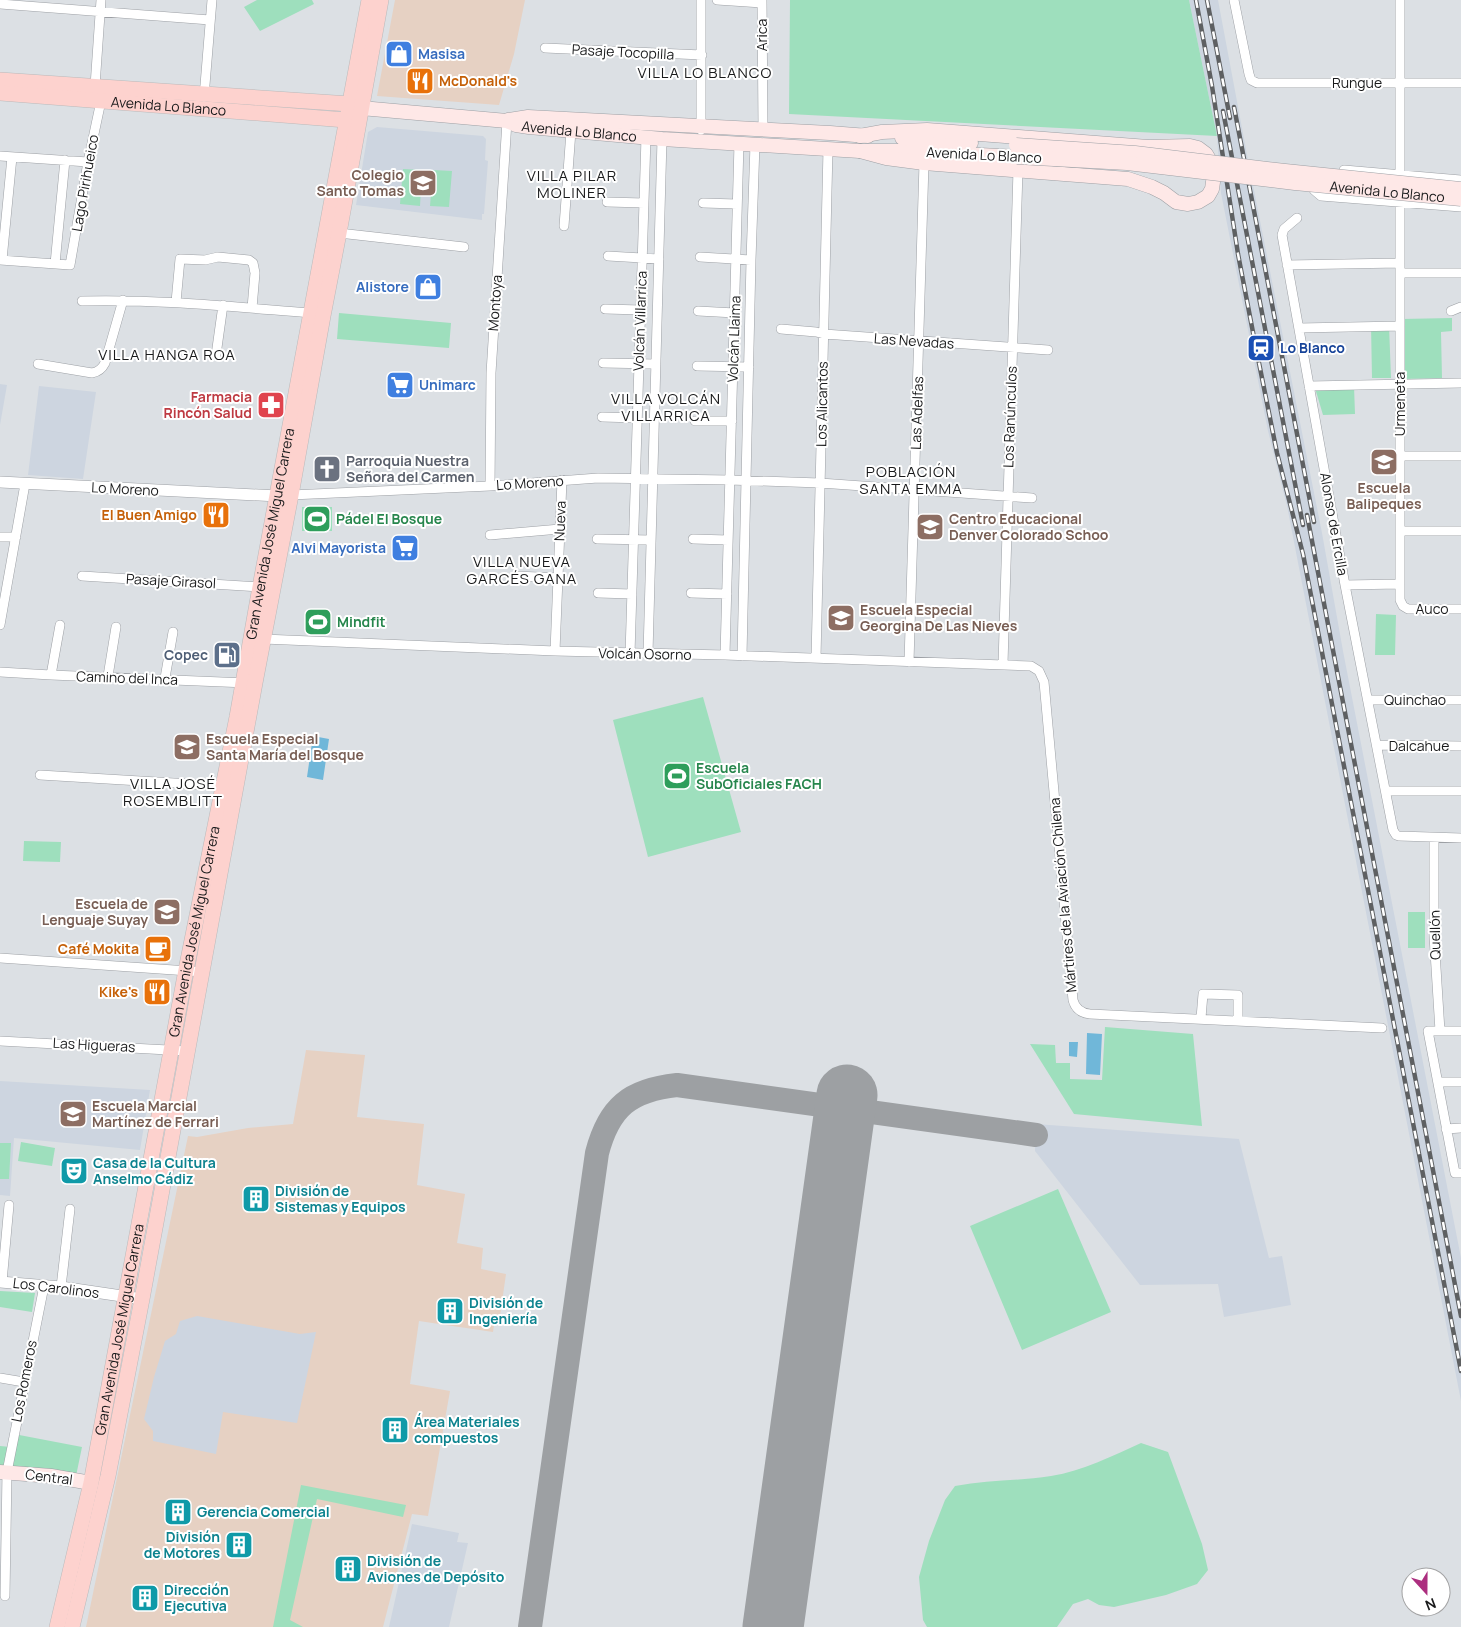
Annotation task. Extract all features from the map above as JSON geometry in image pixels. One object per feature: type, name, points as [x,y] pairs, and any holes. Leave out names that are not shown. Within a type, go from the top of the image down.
[{"type":"main road","name":"Gran Avenida José Miguel Carrera","points":[[72,1627],[108,1476],[203,972],[249,683],[260,587],[284,496],[339,233],[369,0]]},
{"type":"main road","name":"Gran Avenida José Miguel Carrera","points":[[57,1627],[91,1483],[186,970],[224,786],[249,683],[263,639],[310,314],[346,120],[356,106],[380,0]]},
{"type":"main road","name":"Avenida Lo Blanco","points":[[0,80],[95,86],[346,120]]},
{"type":"main road","name":"Avenida Lo Blanco","points":[[0,94],[101,101],[204,101],[356,106],[507,121],[521,126],[646,138],[860,151],[906,151],[1127,163],[1295,183],[1461,199]]},
{"type":"main road","name":"Avenida Lo Blanco","points":[[507,121],[528,117],[763,129],[860,136],[1017,157],[1135,153],[1461,189]]},
{"type":"main road","points":[[860,136],[891,131],[927,130],[1148,147],[1190,146],[1202,151],[1210,159],[1214,182],[1210,193],[1205,198],[1188,204],[1176,202],[1152,187],[1128,180],[1017,157],[924,163],[886,158],[860,151]]},
{"type":"main road","name":"Central","points":[[3,1472],[51,1476],[91,1483]]},
{"type":"main road","points":[[91,1483],[108,1476]]},
{"type":"street","points":[[95,86],[101,0]]},
{"type":"street","points":[[204,101],[212,0]]},
{"type":"street","points":[[701,141],[702,0]]},
{"type":"street","points":[[717,0],[762,2]]},
{"type":"street","name":"Rungue","points":[[1234,0],[1249,74],[1254,82],[1264,84],[1461,83]]},
{"type":"street","points":[[1400,0],[1400,175]]},
{"type":"street","name":"Arica","points":[[762,2],[763,129]]},
{"type":"street","points":[[0,4],[56,4],[100,12],[210,20]]},
{"type":"street","name":"Pasaje Tocopilla","points":[[545,48],[702,55]]},
{"type":"street","name":"Lago Pirihueico","points":[[55,264],[70,265],[101,101]]},
{"type":"street","name":"Montoya","points":[[490,486],[490,373],[507,121]]},
{"type":"street","points":[[564,226],[571,131]]},
{"type":"street","name":"Volcán Villarrica","points":[[630,654],[646,138]]},
{"type":"street","name":"Volcán Villarrica","points":[[648,654],[662,139]]},
{"type":"street","name":"Volcán Llaima","points":[[725,655],[739,143]]},
{"type":"street","name":"Volcán Llaima","points":[[742,656],[750,260],[755,144]]},
{"type":"street","name":"Los Alicantos","points":[[816,658],[828,149]]},
{"type":"street","points":[[0,156],[88,162]]},
{"type":"street","points":[[12,157],[1,260],[55,264],[65,160]]},
{"type":"street","name":"Los Ranúnculos","points":[[1003,664],[1017,157]]},
{"type":"street","name":"Las Adelfas","points":[[909,662],[924,163]]},
{"type":"street","points":[[1285,166],[1461,180]]},
{"type":"street","points":[[1318,168],[1311,176],[1311,185],[1321,196],[1461,207]]},
{"type":"street","points":[[607,202],[644,203]]},
{"type":"street","name":"Urmeneta","points":[[1400,202],[1400,600],[1403,606]]},
{"type":"street","points":[[702,203],[737,204]]},
{"type":"street","name":"Alonso de Ercilla","points":[[1297,218],[1282,232],[1287,265],[1386,791],[1396,835],[1434,838]]},
{"type":"street","points":[[339,233],[464,247]]},
{"type":"street","points":[[608,256],[659,259]]},
{"type":"street","points":[[176,302],[180,259],[205,260],[218,257],[249,260],[253,263],[255,273],[252,308]]},
{"type":"street","points":[[700,257],[750,260]]},
{"type":"street","points":[[1287,265],[1400,263]]},
{"type":"street","points":[[1400,273],[1461,273]]},
{"type":"street","points":[[82,302],[123,300],[176,302],[310,314]]},
{"type":"street","points":[[38,364],[92,373],[103,368],[123,300]]},
{"type":"street","points":[[216,355],[223,305]]},
{"type":"street","points":[[1451,311],[1461,307]]},
{"type":"street","points":[[605,309],[641,310]]},
{"type":"street","points":[[698,312],[734,313]]},
{"type":"street","points":[[1299,328],[1400,326]]},
{"type":"street","name":"Las Nevadas","points":[[781,328],[824,334],[1048,350]]},
{"type":"street","points":[[603,363],[656,364]]},
{"type":"street","points":[[697,366],[749,367]]},
{"type":"street","points":[[1309,386],[1461,383]]},
{"type":"street","points":[[602,417],[637,418]]},
{"type":"street","points":[[695,420],[732,422]]},
{"type":"street","points":[[1400,456],[1461,456]]},
{"type":"street","name":"Lo Moreno","points":[[0,482],[284,496],[490,486],[598,478],[746,480],[820,483],[1032,498]]},
{"type":"street","name":"Nueva","points":[[555,651],[555,578],[562,480]]},
{"type":"street","points":[[0,625],[2,598],[16,538],[25,484]]},
{"type":"street","points":[[490,535],[557,530]]},
{"type":"street","points":[[1400,531],[1461,530]]},
{"type":"street","points":[[0,537],[16,538]]},
{"type":"street","points":[[597,539],[651,540]]},
{"type":"street","points":[[693,539],[728,540]]},
{"type":"street","name":"Pasaje Girasol","points":[[82,576],[260,587]]},
{"type":"street","points":[[517,576],[555,578]]},
{"type":"street","points":[[1346,585],[1400,584]]},
{"type":"street","points":[[598,593],[632,594]]},
{"type":"street","points":[[692,593],[727,594]]},
{"type":"street","name":"Auco","points":[[1403,606],[1408,609],[1461,608]]},
{"type":"street","points":[[51,675],[60,626]]},
{"type":"street","points":[[108,676],[116,627]]},
{"type":"street","points":[[164,678],[173,632]]},
{"type":"street","name":"Volcán Osorno","points":[[263,639],[630,654],[725,655],[1027,665]]},
{"type":"street","name":"Mártires de la Aviación Chilena","points":[[1027,665],[1039,671],[1044,682],[1075,1006],[1087,1013],[1382,1028]]},
{"type":"street","name":"Camino del Inca","points":[[0,672],[249,683]]},
{"type":"street","name":"Quinchao","points":[[1369,700],[1461,700]]},
{"type":"street","name":"Dalcahue","points":[[1378,745],[1461,746]]},
{"type":"street","points":[[40,776],[224,786]]},
{"type":"street","points":[[1386,791],[1461,791]]},
{"type":"street","points":[[1434,838],[1461,838]]},
{"type":"street","name":"Quellón","points":[[1434,838],[1434,936],[1440,1031]]},
{"type":"street","points":[[0,958],[203,972]]},
{"type":"street","points":[[1201,1018],[1203,994],[1238,995],[1238,1020]]},
{"type":"street","points":[[1458,1173],[1446,1128],[1428,1031],[1461,1031]]},
{"type":"street","name":"Las Higueras","points":[[0,1040],[188,1051]]},
{"type":"street","points":[[1438,1082],[1461,1082]]},
{"type":"street","points":[[1446,1128],[1461,1128]]},
{"type":"street","points":[[1,1282],[9,1205]]},
{"type":"street","points":[[61,1287],[70,1209]]},
{"type":"street","name":"Los Carolinos","points":[[1,1282],[61,1287],[142,1299]]},
{"type":"street","name":"Los Romeros","points":[[5,1596],[3,1472],[44,1286]]},
{"type":"street","points":[[0,1378],[24,1382]]},
{"type":"shaded area","points":[[395,0],[525,0],[514,54],[499,105],[377,96]]},
{"type":"shaded area","points":[[1189,0],[1218,0],[1322,533],[1343,651],[1461,1258],[1461,1401],[1287,506],[1268,431],[1221,193],[1217,136]]},
{"type":"shaded area","name":"Colegio Santo Tomas","points":[[377,127],[483,136],[486,139],[485,160],[488,161],[482,220],[356,205],[368,132]]},
{"type":"shaded area","points":[[0,384],[7,385],[0,425]]},
{"type":"shaded area","points":[[39,386],[96,392],[83,479],[28,475]]},
{"type":"shaded area","points":[[306,1050],[365,1055],[357,1117],[424,1124],[417,1185],[465,1194],[457,1243],[483,1248],[481,1269],[506,1274],[499,1323],[494,1325],[493,1332],[419,1321],[410,1384],[450,1391],[428,1516],[412,1514],[383,1627],[86,1627],[188,1136],[197,1137],[248,1128],[293,1124]]},
{"type":"shaded area","name":"Escuela Marcial Martínez de Ferrari","points":[[0,1081],[150,1090],[140,1150],[14,1138],[10,1196],[0,1195]]},
{"type":"shaded area","points":[[1036,1124],[1239,1139],[1269,1258],[1282,1256],[1291,1305],[1224,1317],[1218,1284],[1140,1285],[1035,1151]]},
{"type":"shaded area","points":[[197,1316],[300,1334],[316,1332],[297,1423],[223,1412],[216,1454],[153,1441],[153,1431],[144,1419],[165,1341],[176,1334],[180,1321]]},
{"type":"shaded area","points":[[412,1524],[459,1533],[457,1542],[468,1543],[449,1627],[389,1627]]},
{"type":"green space","points":[[257,0],[312,0],[314,4],[260,31],[244,7]]},
{"type":"green space","points":[[790,0],[1189,0],[1217,136],[789,114]]},
{"type":"green space","points":[[403,169],[422,170],[420,206],[400,204]]},
{"type":"green space","points":[[433,170],[452,171],[449,207],[430,206]]},
{"type":"green space","points":[[339,313],[451,323],[449,348],[337,339]]},
{"type":"green space","points":[[1452,318],[1452,331],[1441,332],[1442,378],[1403,379],[1401,319]]},
{"type":"green space","points":[[1371,325],[1389,325],[1391,378],[1372,378]]},
{"type":"green space","points":[[1354,386],[1355,414],[1323,415],[1315,388]]},
{"type":"green space","name":"Pádel El Bosque","points":[[302,507],[332,507],[332,531],[302,531]]},
{"type":"green space","points":[[1376,614],[1396,615],[1395,655],[1375,655]]},
{"type":"green space","name":"Escuela SubOficiales FACH","points":[[703,697],[741,832],[648,857],[613,720]]},
{"type":"green space","points":[[24,841],[61,842],[60,862],[23,861]]},
{"type":"green space","points":[[1408,912],[1425,912],[1425,948],[1408,948]]},
{"type":"green space","points":[[1105,1027],[1193,1034],[1202,1126],[1074,1114],[1030,1044],[1055,1045],[1056,1063],[1070,1063],[1070,1079],[1102,1080]]},
{"type":"green space","points":[[21,1142],[55,1148],[52,1166],[18,1161]]},
{"type":"green space","points":[[0,1143],[11,1143],[9,1179],[0,1179]]},
{"type":"green space","points":[[1058,1189],[1111,1312],[1022,1350],[970,1226]]},
{"type":"green space","points":[[0,1291],[35,1293],[32,1312],[0,1307]]},
{"type":"green space","points":[[14,1434],[82,1447],[76,1476],[0,1465],[0,1446],[11,1447]]},
{"type":"green space","points":[[1141,1443],[1168,1452],[1202,1544],[1208,1570],[1197,1584],[1166,1595],[1114,1607],[1099,1605],[1088,1599],[1073,1604],[1057,1627],[927,1627],[923,1620],[919,1577],[929,1541],[945,1500],[955,1486],[1063,1474]]},
{"type":"green space","points":[[301,1485],[406,1505],[403,1517],[317,1499],[290,1620],[303,1627],[273,1627]]},
{"type":"water","points":[[313,736],[329,739],[323,780],[307,777]]},
{"type":"water","points":[[1087,1033],[1102,1034],[1100,1075],[1086,1074]]},
{"type":"water","points":[[1069,1042],[1078,1042],[1077,1057],[1069,1056]]},
{"type":"taxiway","points":[[530,1627],[597,1153],[608,1124],[624,1104],[646,1091],[677,1085],[1036,1135]]},
{"type":"runway","points":[[773,1627],[847,1095]]},
{"type":"railway","points":[[1196,0],[1212,86],[1238,254],[1256,348],[1277,453],[1303,554],[1461,1371]]},
{"type":"railway","points":[[1207,0],[1230,118]]},
{"type":"railway","points":[[1234,107],[1314,522]]},
{"type":"railway","points":[[1223,111],[1303,525]]},
{"type":"railway","points":[[1307,515],[1461,1316]]},
{"type":"place","name":"Masisa","points":[[399,54]]},
{"type":"place","name":"McDonald's","points":[[420,81]]},
{"type":"place","name":"Colegio Santo Tomas","points":[[423,183]]},
{"type":"place","name":"Alistore","points":[[428,287]]},
{"type":"place","name":"Lo Blanco","points":[[1261,348]]},
{"type":"place","name":"Unimarc","points":[[400,385]]},
{"type":"place","name":"Farmacia Rincón Salud","points":[[271,405]]},
{"type":"place","name":"Escuela Balipeques","points":[[1384,462]]},
{"type":"place","name":"Parroquia Nuestra Señora del Carmen","points":[[327,469]]},
{"type":"place","name":"El Buen Amigo","points":[[216,515]]},
{"type":"place","name":"Pádel El Bosque","points":[[317,519]]},
{"type":"place","name":"Centro Educacional Denver Colorado Schoo","points":[[930,527]]},
{"type":"place","name":"Alvi Mayorista","points":[[405,548]]},
{"type":"place","name":"Escuela Especial Georgina De Las Nieves","points":[[841,618]]},
{"type":"place","name":"Mindfit","points":[[318,622]]},
{"type":"place","name":"Copec","points":[[227,655]]},
{"type":"place","name":"Escuela Especial Santa María del Bosque","points":[[187,747]]},
{"type":"place","name":"Escuela SubOficiales FACH","points":[[677,776]]},
{"type":"place","name":"Escuela de Lenguaje Suyay","points":[[167,912]]},
{"type":"place","name":"Café Mokita","points":[[158,949]]},
{"type":"place","name":"Kike's","points":[[157,992]]},
{"type":"place","name":"Escuela Marcial Martínez de Ferrari","points":[[73,1114]]},
{"type":"place","name":"Casa de la Cultura Anselmo Cádiz","points":[[74,1171]]},
{"type":"place","name":"División de Sistemas y Equipos","points":[[256,1199]]},
{"type":"place","name":"División de Ingeniería","points":[[450,1311]]},
{"type":"place","name":"Área Materiales compuestos","points":[[395,1430]]},
{"type":"place","name":"Gerencia Comercial","points":[[178,1512]]},
{"type":"place","name":"División de Motores","points":[[239,1545]]},
{"type":"place","name":"División de Aviones de Depósito","points":[[348,1569]]},
{"type":"place","name":"Dirección Ejecutiva","points":[[145,1598]]},
{"type":"district","name":"VILLA LO BLANCO","points":[[705,73]]},
{"type":"district","name":"VILLA PILAR MOLINER","points":[[572,184]]},
{"type":"district","name":"VILLA HANGA ROA","points":[[167,355]]},
{"type":"district","name":"VILLA VOLCÁN VILLARRICA","points":[[666,408]]},
{"type":"district","name":"POBLACIÓN SANTA EMMA","points":[[911,480]]},
{"type":"district","name":"VILLA NUEVA GARCÉS GANA","points":[[522,570]]},
{"type":"district","name":"VILLA JOSÉ ROSEMBLITT","points":[[173,792]]}]
